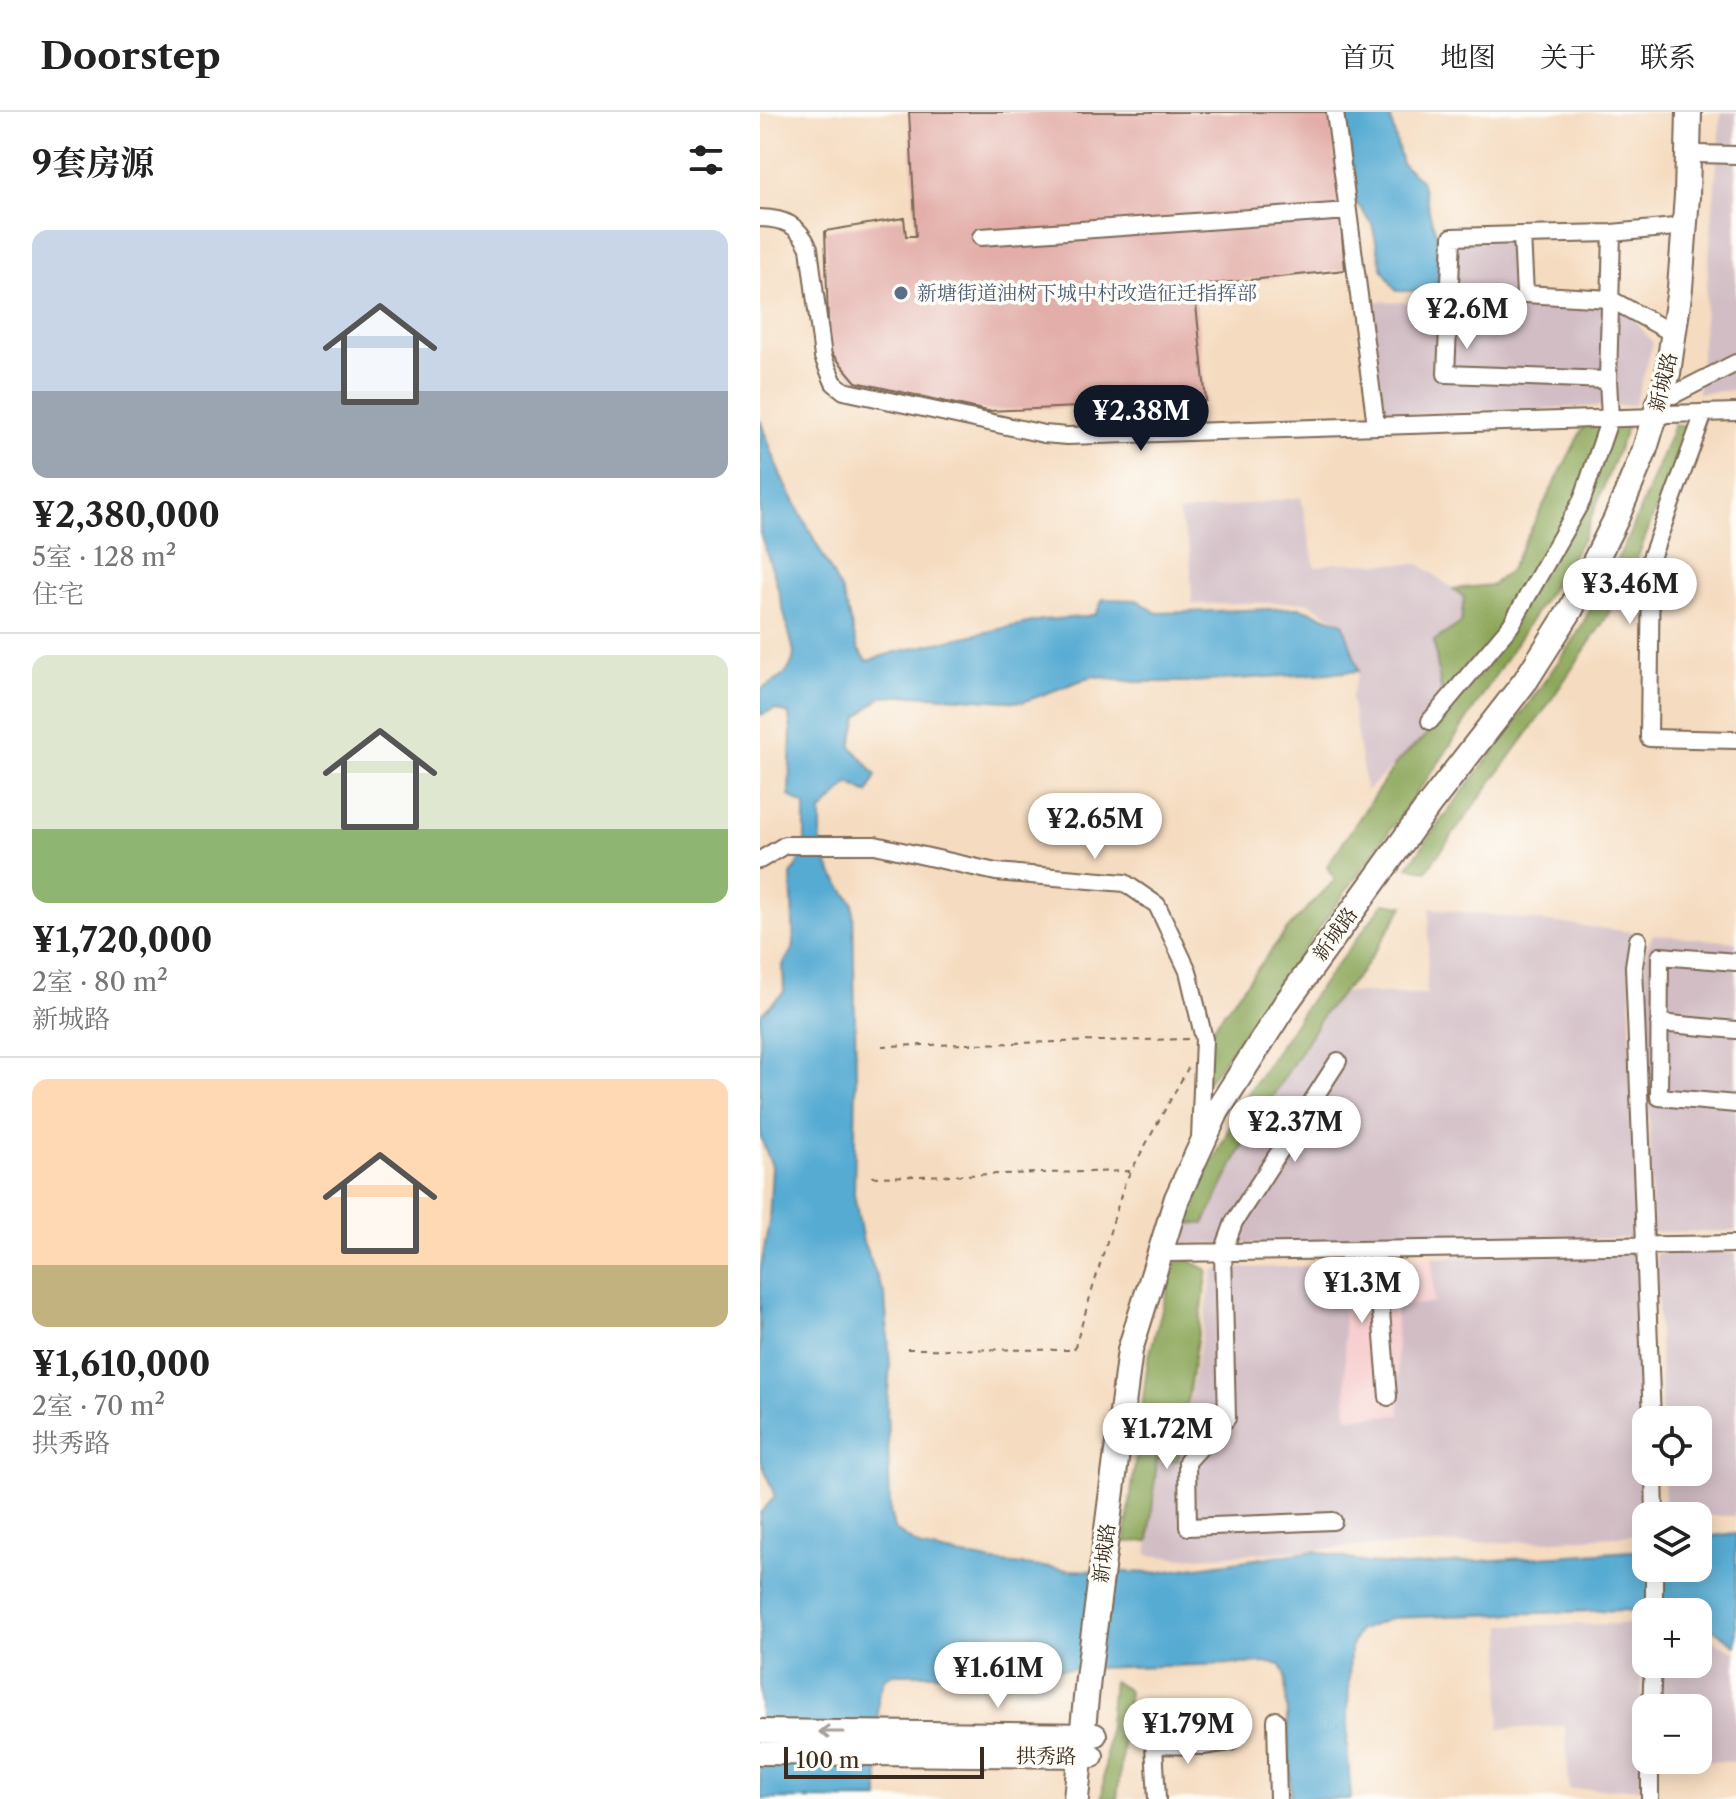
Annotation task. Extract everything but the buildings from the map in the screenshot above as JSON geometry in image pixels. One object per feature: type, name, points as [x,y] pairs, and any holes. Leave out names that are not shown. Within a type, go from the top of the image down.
[{"type":"main road","name":"新城路","points":[[1108,1565],[1141,1352],[1187,1202],[1226,1115],[1294,1009],[1437,812],[1535,686],[1581,614],[1654,456],[1665,409],[1680,288],[1689,112]]},
{"type":"main road","name":"新城路","points":[[1076,1799],[1087,1745],[1130,1350],[1177,1198],[1217,1111],[1286,1003],[1429,805],[1526,680],[1571,609],[1616,519],[1679,376],[1698,196],[1699,112]]},
{"type":"main road","name":"拱秀路","points":[[760,1731],[901,1732],[1087,1745]]},
{"type":"main road","name":"新城路","points":[[1087,1745],[1089,1799]]},
{"type":"main road","name":"拱秀路","points":[[760,1753],[902,1755],[1087,1745]]},
{"type":"street","points":[[1335,112],[1376,425]]},
{"type":"street","points":[[1698,154],[1736,155]]},
{"type":"street","points":[[981,237],[1348,211]]},
{"type":"street","points":[[760,218],[776,219],[792,225],[803,235],[809,248],[823,357],[834,383],[844,391],[1044,434],[1067,436],[1610,418],[1665,409],[1736,412]]},
{"type":"street","points":[[1608,380],[1446,374],[1452,237],[1612,233],[1685,226]]},
{"type":"street","points":[[1430,721],[1511,625],[1582,500],[1610,418],[1608,380],[1612,233]]},
{"type":"street","points":[[1522,235],[1525,294],[1610,299],[1674,334]]},
{"type":"street","points":[[1665,409],[1736,363]]},
{"type":"street","points":[[1704,413],[1651,558],[1649,738],[1736,740]]},
{"type":"street","points":[[760,860],[785,845],[875,845],[996,872],[1125,883],[1157,905],[1188,971],[1204,1039],[1200,1148]]},
{"type":"street","points":[[1638,940],[1634,966],[1652,1406]]},
{"type":"street","points":[[1736,962],[1660,956],[1659,1023],[1659,1097],[1736,1104]]},
{"type":"street","points":[[1659,1023],[1736,1030]]},
{"type":"street","points":[[1333,1521],[1188,1527],[1187,1462],[1227,1418],[1223,1252],[1234,1222],[1338,1061]]},
{"type":"street","points":[[1170,1253],[1736,1244]]},
{"type":"street","points":[[1376,1250],[1388,1397]]},
{"type":"street","points":[[1276,1720],[1278,1799]]},
{"type":"street","points":[[1157,1799],[1154,1745],[1203,1746],[1230,1742]]},
{"type":"street","points":[[1650,1774],[1650,1799]]},
{"type":"path","points":[[882,1046],[1204,1039]]},
{"type":"path","points":[[907,1349],[1074,1350],[1125,1182],[1189,1065]]},
{"type":"path","points":[[872,1177],[1131,1171]]},
{"type":"shaded area","points":[[1721,112],[1736,112],[1736,390],[1698,393]]},
{"type":"shaded area","points":[[1449,229],[1522,235],[1518,297],[1624,307],[1653,343],[1635,405],[1384,415],[1372,301],[1437,303]]},
{"type":"shaded area","points":[[1301,497],[1315,567],[1334,563],[1420,564],[1464,597],[1461,623],[1434,641],[1445,718],[1366,791],[1351,697],[1359,671],[1343,623],[1307,602],[1192,604],[1190,551],[1178,513]]},
{"type":"shaded area","points":[[1430,908],[1633,932],[1630,1019],[1638,1238],[1184,1244],[1188,1223],[1204,1224],[1245,1141],[1324,1013],[1346,992],[1426,995]]},
{"type":"shaded area","points":[[1653,934],[1736,942],[1736,1231],[1652,1232],[1645,952]]},
{"type":"shaded area","points":[[1536,1252],[1638,1252],[1642,1406],[1632,1406],[1632,1486],[1644,1486],[1644,1502],[1632,1502],[1632,1535],[1182,1558],[1147,1555],[1157,1459],[1178,1460],[1214,1269],[1342,1265],[1347,1417],[1400,1415],[1395,1306],[1434,1303],[1432,1258]]},
{"type":"shaded area","points":[[1656,1253],[1736,1253],[1734,1516],[1712,1516],[1712,1502],[1665,1502],[1664,1486],[1712,1486],[1712,1406],[1661,1406]]},
{"type":"shaded area","points":[[1432,1258],[1434,1303],[1395,1306],[1401,1415],[1347,1417],[1342,1265]]},
{"type":"shaded area","points":[[1632,1624],[1632,1678],[1641,1678],[1641,1694],[1632,1694],[1632,1774],[1645,1774],[1645,1788],[1569,1789],[1565,1726],[1499,1729],[1503,1625]]},
{"type":"shaded area","points":[[1712,1641],[1736,1652],[1736,1762],[1712,1761],[1712,1694],[1662,1694],[1661,1678],[1712,1678]]},
{"type":"green space","points":[[1631,417],[1583,539],[1442,758],[1202,1090],[1204,1039],[1289,927],[1335,880],[1327,866],[1397,762],[1445,718],[1434,641],[1461,623],[1464,597],[1453,589],[1492,585],[1510,570],[1588,418]]},
{"type":"green space","points":[[1674,425],[1687,427],[1637,559],[1606,618],[1541,715],[1426,871],[1408,867],[1575,638],[1629,537]]},
{"type":"green space","points":[[1384,903],[1404,906],[1362,971],[1324,1013],[1245,1141],[1204,1224],[1188,1223],[1197,1196],[1238,1109],[1310,1000]]},
{"type":"green space","points":[[1188,1260],[1208,1270],[1178,1461],[1157,1459],[1149,1541],[1125,1542],[1148,1360],[1175,1263]]},
{"type":"green space","points":[[1113,1681],[1129,1691],[1117,1799],[1102,1799]]},
{"type":"water","points":[[1345,112],[1389,112],[1402,164],[1421,180],[1441,244],[1437,291],[1396,291],[1382,268],[1372,224],[1356,202]]},
{"type":"water","points":[[760,420],[781,476],[842,592],[858,649],[867,661],[1042,620],[1096,614],[1103,599],[1137,600],[1157,613],[1300,608],[1343,623],[1359,671],[1191,682],[1135,682],[1093,676],[1023,702],[913,695],[881,697],[858,717],[851,746],[876,775],[868,793],[849,783],[821,812],[821,851],[853,903],[854,1194],[863,1242],[885,1296],[890,1365],[887,1405],[890,1511],[894,1529],[922,1548],[994,1562],[1071,1570],[1154,1573],[1315,1551],[1367,1563],[1405,1566],[1632,1551],[1632,1582],[1712,1582],[1712,1536],[1736,1533],[1736,1645],[1712,1628],[1712,1598],[1632,1598],[1632,1611],[1392,1618],[1358,1631],[1350,1649],[1347,1746],[1351,1799],[1291,1799],[1285,1675],[1281,1665],[893,1674],[884,1679],[878,1697],[879,1799],[760,1799],[760,1513],[775,1497],[760,1458],[760,1271],[769,1222],[772,1166],[760,1136],[760,1015],[784,992],[783,965],[794,946],[791,875],[805,852],[805,805],[789,796],[789,714],[775,709],[760,715],[760,690],[787,671],[794,652],[760,533]]},
{"type":"place","name":"新塘街道油树下城中村改造征迁指挥部","points":[[901,293]]}]
